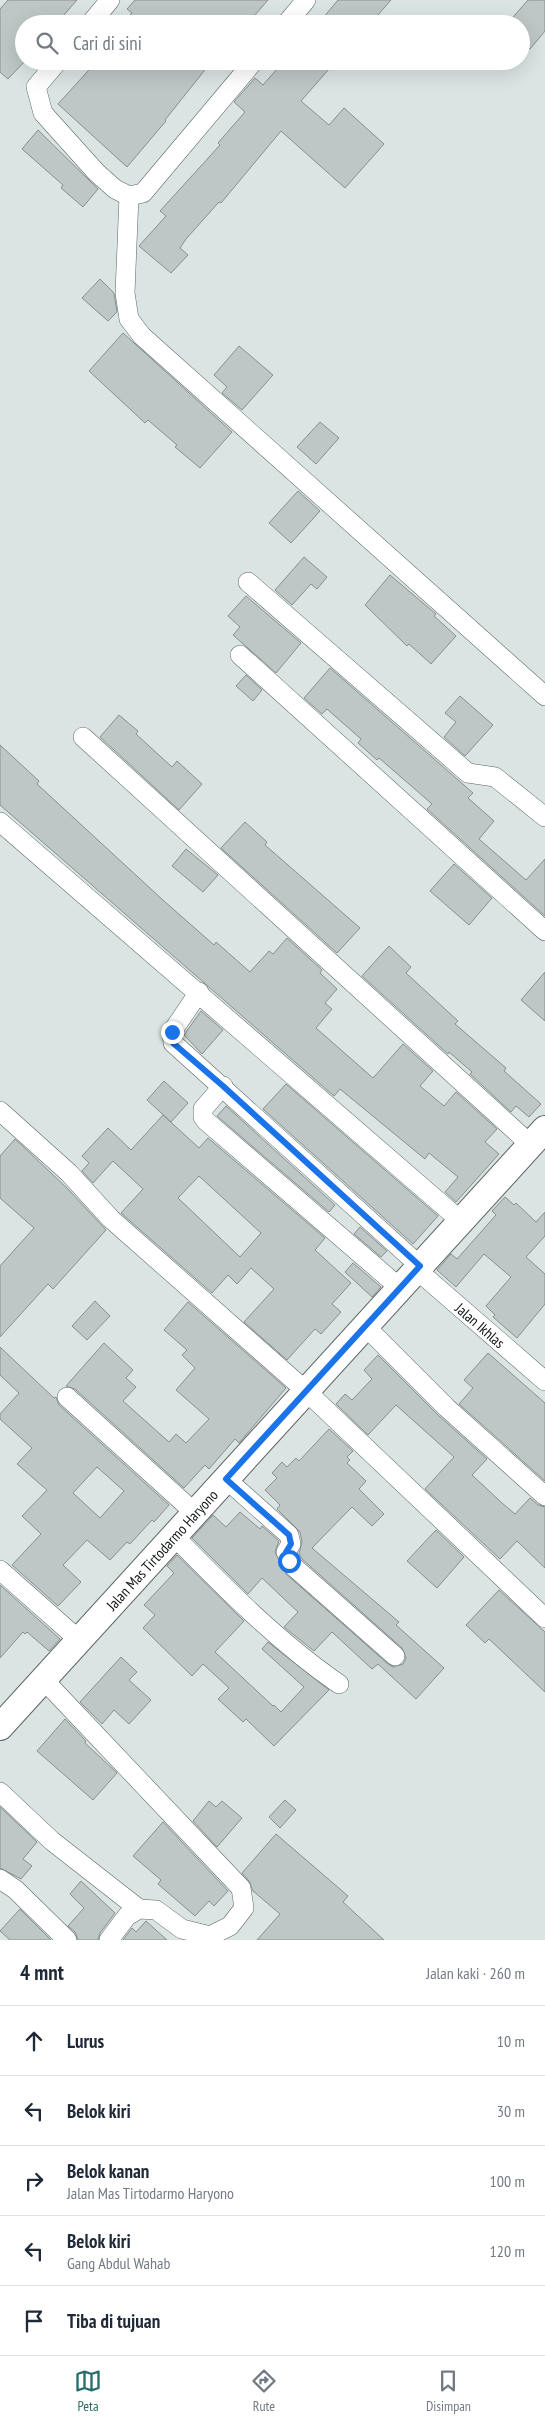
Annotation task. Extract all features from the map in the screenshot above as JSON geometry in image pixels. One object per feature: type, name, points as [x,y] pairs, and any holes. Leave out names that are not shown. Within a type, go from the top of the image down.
[{"type":"street","points":[[98,15],[110,0]]},
{"type":"street","points":[[294,15],[306,0]]},
{"type":"street","points":[[50,70],[36,87],[43,113],[96,172],[115,189],[129,196],[143,193],[246,70]]},
{"type":"street","points":[[129,196],[125,293],[129,319],[138,330],[545,696]]},
{"type":"street","points":[[248,582],[468,773],[495,777],[545,817]]},
{"type":"street","points":[[240,655],[545,930]]},
{"type":"street","points":[[83,737],[538,1137]]},
{"type":"street","points":[[0,822],[199,992],[461,1221]]},
{"type":"street","points":[[199,992],[172,1032],[173,1043],[223,1086],[412,1275]]},
{"type":"street","points":[[223,1086],[203,1108],[203,1117],[206,1121],[412,1275]]},
{"type":"street","points":[[0,1112],[69,1173],[111,1220],[306,1391],[545,1618]]},
{"type":"street","name":"Jalan Mas Tirtodarmo Haryono","points":[[0,1727],[538,1137]]},
{"type":"street","name":"Jalan Ikhlas","points":[[412,1275],[545,1381]]},
{"type":"street","points":[[366,1326],[448,1408],[545,1496]]},
{"type":"street","points":[[67,1397],[196,1512]]},
{"type":"street","points":[[226,1479],[289,1535],[291,1544],[286,1552],[293,1566],[395,1656]]},
{"type":"street","points":[[174,1536],[227,1590],[305,1660],[340,1684]]},
{"type":"street","points":[[0,1570],[79,1640]]},
{"type":"street","points":[[43,1679],[241,1888],[244,1908],[230,1926],[210,1936],[182,1929],[156,1910],[139,1909],[127,1916],[109,1940]]},
{"type":"street","points":[[0,1792],[52,1841],[139,1909]]},
{"type":"street","points":[[0,1879],[16,1890],[67,1940]]},
{"type":"building","points":[[8,0],[77,0],[64,15],[15,15],[16,70],[8,79],[0,72],[0,9]]},
{"type":"building","points":[[135,0],[268,0],[255,15],[130,15],[132,13],[127,9]]},
{"type":"building","points":[[338,0],[391,0],[378,15],[326,15]]},
{"type":"building","points":[[528,0],[545,0],[545,31],[530,49],[530,15],[515,15]]},
{"type":"building","points":[[89,70],[205,70],[166,121],[127,167],[58,104]]},
{"type":"building","points":[[276,70],[328,70],[301,101],[329,125],[344,108],[384,144],[345,188],[281,131],[221,203],[219,202],[186,239],[180,248],[188,255],[171,273],[139,246],[166,216],[160,211],[220,145],[218,143],[245,112],[234,102],[255,78],[263,85]]},
{"type":"building","points":[[38,130],[98,189],[83,207],[61,188],[63,185],[22,149]]},
{"type":"building","points":[[100,279],[114,293],[117,312],[108,321],[82,298]]},
{"type":"building","points":[[123,333],[232,432],[200,468],[175,447],[177,445],[148,420],[145,423],[89,371]]},
{"type":"building","points":[[239,346],[273,375],[242,410],[222,393],[227,387],[214,375]]},
{"type":"building","points":[[320,422],[339,438],[316,464],[297,447]]},
{"type":"building","points":[[298,491],[320,511],[291,543],[269,523]]},
{"type":"building","points":[[304,557],[327,577],[317,589],[311,584],[292,605],[275,590]]},
{"type":"building","points":[[390,575],[436,614],[434,616],[456,636],[431,664],[409,644],[407,646],[365,605]]},
{"type":"building","points":[[246,596],[301,643],[276,673],[233,635],[240,627],[228,616]]},
{"type":"building","points":[[330,668],[473,793],[468,798],[494,821],[479,839],[526,880],[545,859],[545,916],[427,809],[432,804],[379,758],[377,760],[358,743],[361,739],[327,709],[322,714],[304,698]]},
{"type":"building","points":[[246,675],[262,690],[253,701],[236,686]]},
{"type":"building","points":[[460,696],[493,725],[465,756],[444,737],[456,722],[445,713]]},
{"type":"building","points":[[119,715],[138,731],[136,734],[172,767],[177,761],[202,784],[179,810],[100,737]]},
{"type":"building","points":[[0,745],[39,781],[37,784],[164,901],[214,945],[216,942],[250,972],[269,951],[273,954],[287,938],[322,970],[320,973],[337,989],[325,1003],[332,1009],[316,1028],[373,1078],[403,1044],[433,1071],[420,1086],[444,1106],[456,1092],[497,1129],[485,1142],[499,1154],[456,1202],[445,1192],[458,1177],[429,1153],[425,1159],[340,1089],[334,1096],[0,805]]},
{"type":"building","points":[[245,822],[267,842],[265,845],[360,928],[337,953],[221,848]]},
{"type":"building","points":[[186,849],[218,875],[203,892],[172,866]]},
{"type":"building","points":[[454,864],[492,898],[469,925],[430,891]]},
{"type":"building","points":[[389,946],[411,967],[406,973],[458,1021],[455,1024],[506,1068],[504,1071],[541,1104],[529,1117],[516,1106],[511,1112],[470,1074],[472,1072],[449,1052],[448,1054],[362,976]]},
{"type":"building","points":[[545,972],[545,1021],[521,1000]]},
{"type":"building","points":[[201,1011],[223,1030],[202,1054],[184,1035]]},
{"type":"building","points":[[164,1081],[188,1103],[171,1122],[147,1100]]},
{"type":"building","points":[[286,1084],[438,1216],[413,1244],[263,1109]]},
{"type":"building","points":[[226,1106],[335,1205],[329,1212],[217,1116]]},
{"type":"building","points":[[163,1115],[199,1148],[208,1138],[325,1238],[315,1250],[351,1283],[332,1304],[341,1312],[321,1334],[315,1329],[287,1360],[244,1322],[274,1289],[251,1268],[237,1284],[228,1275],[212,1293],[121,1213],[143,1189],[113,1161],[93,1183],[82,1171],[89,1163],[82,1156],[108,1128],[131,1150]],"holes":[[[199,1176],[261,1233],[240,1257],[178,1198]]]},
{"type":"building","points":[[15,1139],[67,1188],[106,1230],[53,1289],[48,1284],[0,1337],[0,1266],[34,1228],[0,1198],[0,1156]]},
{"type":"building","points":[[505,1197],[514,1205],[516,1203],[536,1222],[545,1212],[545,1236],[526,1257],[545,1274],[545,1304],[517,1338],[493,1317],[495,1315],[486,1306],[511,1277],[484,1254],[456,1287],[437,1270],[451,1254],[457,1259],[496,1215],[492,1211]]},
{"type":"building","points":[[360,1227],[387,1251],[381,1257],[354,1234]]},
{"type":"building","points":[[353,1263],[381,1287],[372,1297],[345,1272]]},
{"type":"building","points":[[95,1301],[110,1316],[87,1340],[72,1326]]},
{"type":"building","points":[[188,1302],[286,1388],[239,1443],[235,1439],[209,1469],[205,1465],[184,1488],[75,1389],[66,1386],[104,1343],[133,1370],[126,1378],[136,1387],[123,1401],[169,1442],[176,1434],[186,1443],[209,1419],[176,1390],[195,1368],[182,1355],[187,1350],[164,1330]]},
{"type":"building","points":[[0,1347],[54,1398],[56,1397],[59,1405],[169,1505],[154,1522],[152,1520],[130,1544],[127,1542],[110,1560],[87,1540],[63,1565],[81,1582],[58,1606],[12,1565],[41,1534],[22,1516],[47,1490],[17,1464],[32,1448],[0,1419],[0,1414],[19,1393],[0,1375]],"holes":[[[97,1467],[124,1491],[100,1518],[73,1493]]]},
{"type":"building","points":[[488,1353],[545,1403],[545,1481],[459,1404],[473,1388],[464,1380]]},
{"type":"building","points":[[378,1355],[439,1416],[487,1459],[472,1475],[502,1503],[515,1514],[530,1498],[538,1505],[545,1507],[545,1568],[517,1541],[500,1559],[425,1489],[454,1457],[396,1405],[368,1435],[336,1404],[345,1394],[352,1400],[372,1379],[364,1370]]},
{"type":"building","points":[[329,1429],[353,1451],[347,1457],[350,1460],[347,1463],[366,1481],[359,1489],[384,1514],[372,1526],[352,1507],[312,1548],[399,1622],[396,1625],[444,1668],[416,1699],[378,1664],[372,1669],[332,1632],[314,1651],[284,1627],[298,1612],[262,1578],[248,1594],[192,1538],[213,1515],[226,1527],[240,1512],[260,1529],[262,1526],[279,1541],[275,1552],[286,1574],[388,1664],[393,1667],[403,1664],[406,1658],[402,1648],[302,1559],[299,1553],[302,1542],[300,1532],[277,1509],[280,1505],[265,1490],[277,1478],[272,1473],[282,1462],[287,1467],[296,1458],[299,1461]]},
{"type":"building","points":[[436,1530],[464,1557],[437,1588],[407,1561]]},
{"type":"building","points":[[177,1555],[244,1621],[215,1652],[273,1706],[281,1712],[304,1687],[262,1649],[268,1642],[329,1690],[274,1746],[246,1719],[243,1722],[218,1699],[229,1688],[203,1664],[192,1676],[143,1628],[155,1615],[144,1605],[174,1573],[167,1566]]},
{"type":"building","points":[[0,1585],[60,1639],[49,1651],[27,1632],[25,1634],[23,1632],[0,1658]]},
{"type":"building","points":[[499,1590],[545,1632],[545,1692],[489,1639],[485,1643],[466,1625]]},
{"type":"building","points":[[121,1657],[137,1672],[129,1680],[151,1700],[129,1724],[114,1710],[102,1724],[80,1702]]},
{"type":"building","points":[[65,1719],[86,1741],[85,1743],[117,1773],[93,1800],[37,1751]]},
{"type":"building","points":[[285,1800],[296,1810],[280,1828],[269,1817]]},
{"type":"building","points":[[209,1801],[216,1807],[222,1801],[242,1818],[217,1847],[193,1821]]},
{"type":"building","points":[[0,1807],[37,1842],[23,1859],[32,1866],[21,1879],[0,1868]]},
{"type":"building","points":[[163,1822],[228,1891],[214,1906],[209,1901],[195,1916],[158,1884],[161,1880],[133,1856]]},
{"type":"building","points":[[276,1834],[348,1896],[343,1902],[384,1940],[257,1940],[280,1914],[253,1891],[249,1881],[242,1873]]},
{"type":"building","points":[[81,1881],[115,1913],[100,1933],[98,1940],[78,1940],[75,1932],[68,1926],[84,1908],[70,1894]]},
{"type":"building","points":[[20,1909],[51,1940],[10,1940],[0,1931]]},
{"type":"building","points":[[146,1921],[167,1940],[123,1940],[132,1928],[136,1932]]},
{"type":"route","points":[[172,1032],[173,1043],[195,1064],[223,1086],[420,1266],[226,1479],[289,1535],[291,1544],[286,1552],[289,1561]]}]
